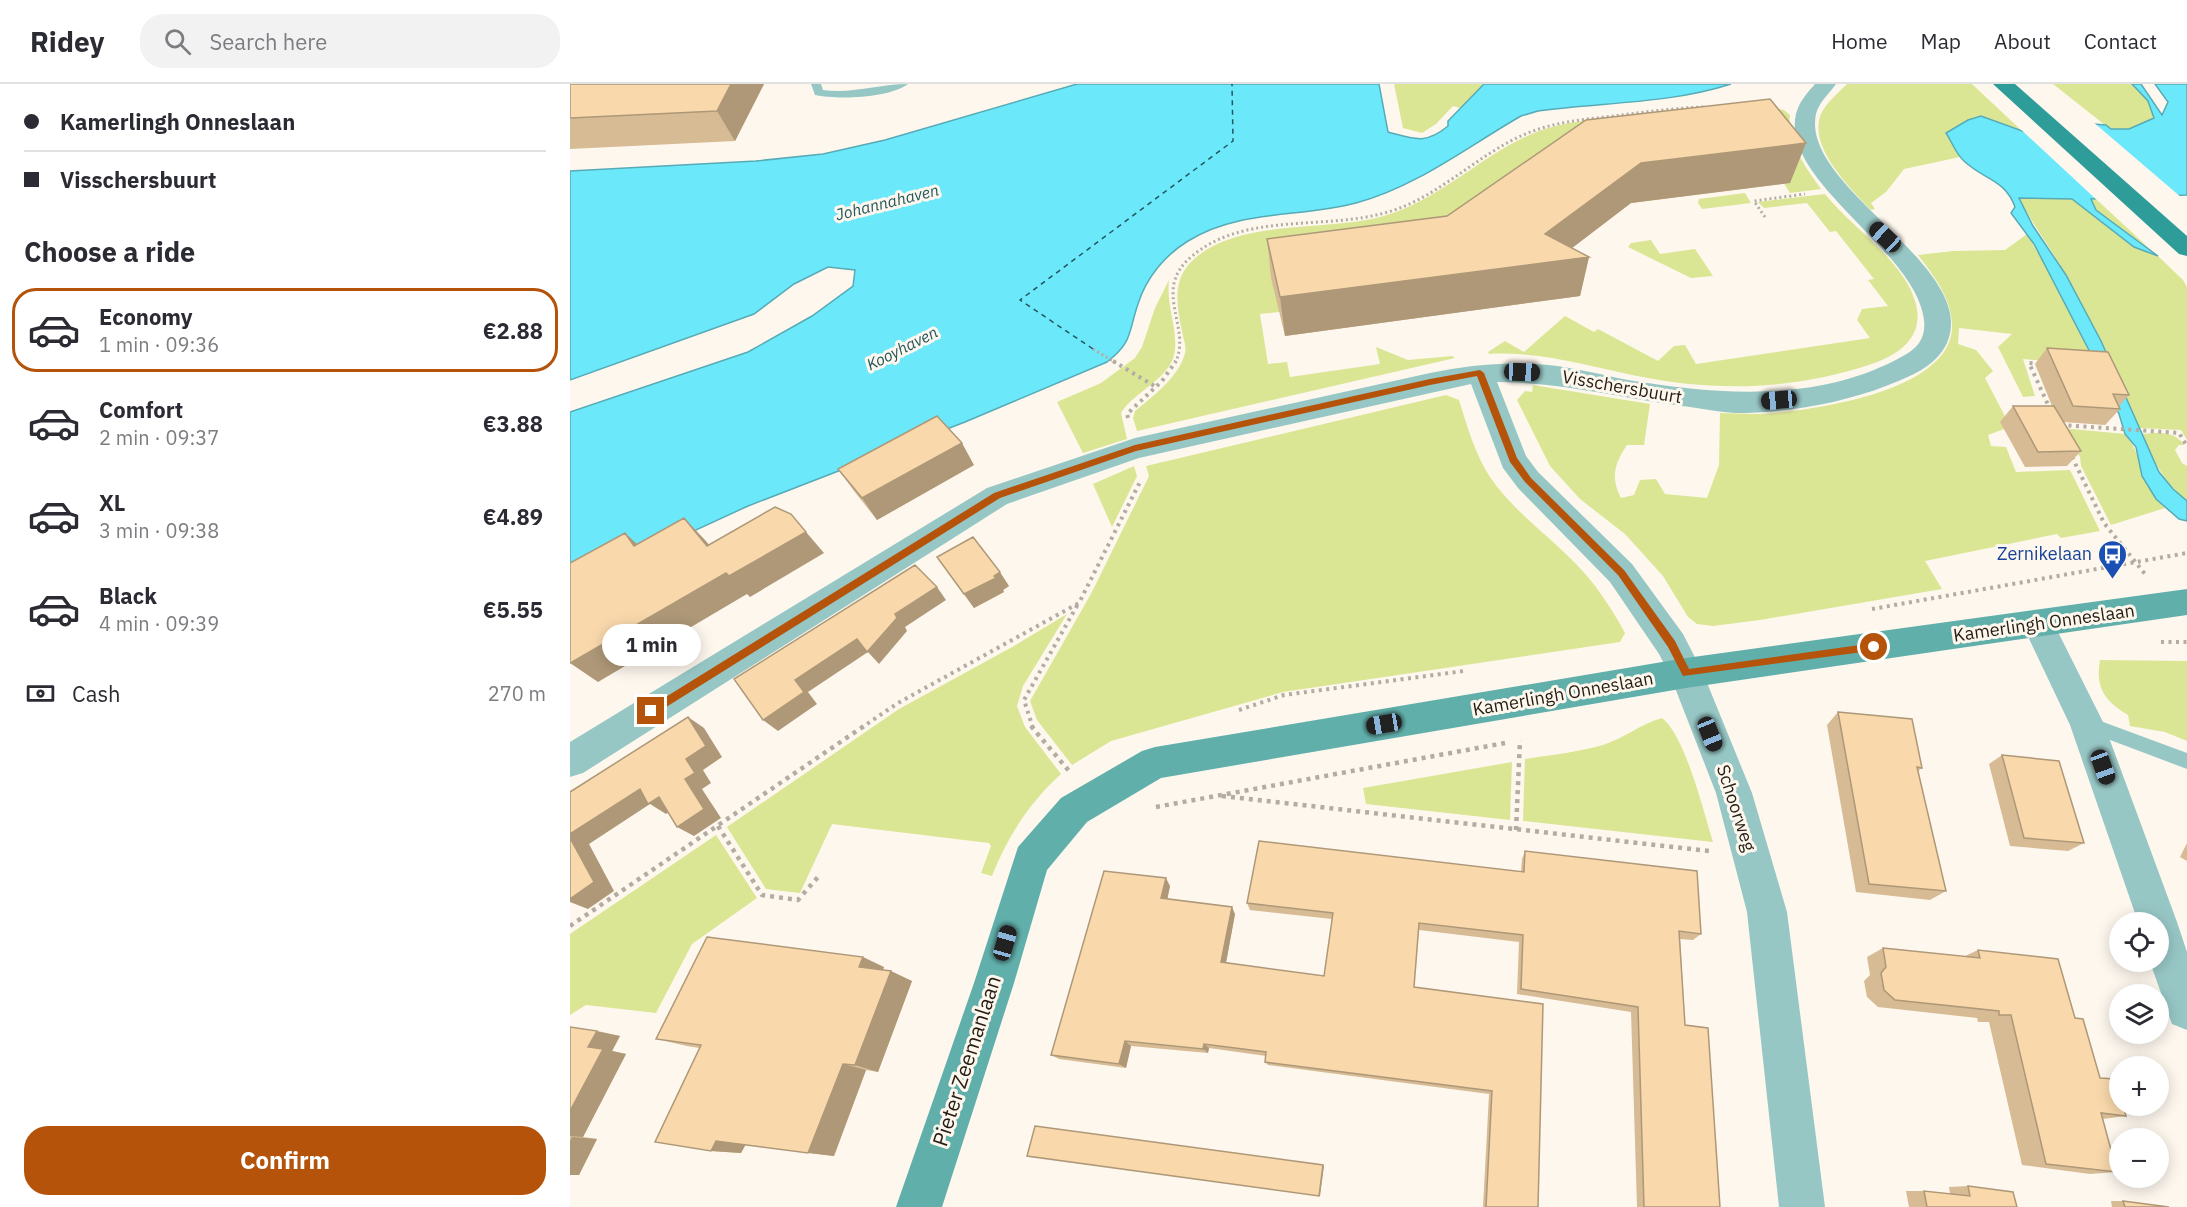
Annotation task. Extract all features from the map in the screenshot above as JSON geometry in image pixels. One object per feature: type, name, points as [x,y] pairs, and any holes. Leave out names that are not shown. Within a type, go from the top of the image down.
[{"type":"main road","points":[[2003,84],[2187,249]]},
{"type":"main road","points":[[2031,84],[2170,206]]},
{"type":"street","name":"Visschersbuurt","points":[[570,761],[997,496],[1135,448],[1430,382],[1480,373],[1536,372],[1639,391],[1734,403],[1796,399],[1862,385],[1894,374],[1924,356],[1933,344],[1938,330],[1935,304],[1915,269],[1838,190],[1812,152],[1805,125],[1811,101],[1826,84]]},
{"type":"street","name":"Schoorweg","points":[[1480,373],[1513,460],[1528,480],[1621,573],[1671,644],[1686,673],[1734,793],[1767,912],[1802,1207]]},
{"type":"street","name":"Kamerlingh Onneslaan","points":[[1155,763],[1686,673],[2187,602]]},
{"type":"street","points":[[2038,624],[2087,724],[2161,912]]},
{"type":"street","name":"Pieter Zeemanlaan","points":[[918,1207],[994,983],[1031,860],[1074,810],[1155,763]]},
{"type":"street","points":[[2169,939],[2187,1009]]},
{"type":"lane","points":[[816,84],[819,93],[836,96],[873,93],[903,84]]},
{"type":"lane","points":[[2087,724],[2187,761]]},
{"type":"path","points":[[1095,351],[1156,387],[1179,356],[1180,345],[1172,285],[1179,271],[1191,257],[1211,243],[1254,230],[1387,213],[1419,200],[1512,140],[1546,126],[1599,117],[1714,106]]},
{"type":"path","points":[[1765,218],[1754,201],[1838,190]]},
{"type":"path","points":[[2048,364],[2029,363],[2053,415]]},
{"type":"path","points":[[2060,432],[2057,425],[2179,433],[2187,446]]},
{"type":"path","points":[[1071,774],[1031,726],[1024,700],[1079,603],[1143,475],[1135,448]]},
{"type":"path","points":[[2069,452],[2104,523],[2146,575]]},
{"type":"path","points":[[570,926],[898,703],[1079,603]]},
{"type":"path","points":[[1516,830],[1520,740]]},
{"type":"path","points":[[1216,796],[1752,856]]},
{"type":"path","points":[[718,826],[762,895],[798,900],[818,878]]},
{"type":"green space","points":[[1394,84],[1484,84],[1460,108],[1453,106],[1436,124],[1422,133],[1403,128]]},
{"type":"green space","points":[[1847,84],[1972,84],[2021,130],[1981,116],[1947,133],[1960,157],[1904,169],[1886,192],[1871,203],[1875,209],[1871,210],[1836,170],[1822,145],[1819,133],[1820,116],[1830,101]]},
{"type":"green space","points":[[2053,84],[2132,84],[2148,101],[2154,119],[2129,129],[2110,129]]},
{"type":"green space","points":[[1772,108],[1784,110],[1790,115],[1791,135],[1795,145],[1821,189],[1790,193],[1756,139],[1279,312],[1260,314],[1268,364],[1287,362],[1290,377],[1380,364],[1376,347],[1408,360],[1452,356],[1455,358],[1137,431],[1133,418],[1135,411],[1171,378],[1182,362],[1186,348],[1177,296],[1180,278],[1190,263],[1208,249],[1230,239],[1254,233],[1357,221],[1380,217],[1404,209],[1449,184],[1511,144],[1533,133],[1556,126],[1605,118]]},
{"type":"green space","points":[[1745,193],[1751,203],[1702,209],[1698,203],[1699,199]]},
{"type":"green space","points":[[1825,194],[1888,258],[1909,286],[1915,301],[1917,324],[1908,342],[1891,356],[1869,365],[1811,380],[1754,386],[1725,386],[1667,381],[1545,357],[1489,354],[1488,352],[1505,341],[1524,352],[1565,316],[1594,332],[1598,329],[1658,361],[1674,346],[1685,345],[1696,364],[1870,338],[1857,320],[1862,309],[1888,306],[1868,280],[1874,279],[1836,231],[1830,232],[1807,203],[1764,208],[1758,202]]},
{"type":"green space","points":[[2019,198],[2072,199],[2134,247],[2158,256],[2183,280],[2187,287],[2187,440],[2181,430],[2139,428],[2087,314]]},
{"type":"green space","points":[[2091,199],[2096,199],[2151,250],[2096,210]]},
{"type":"green space","points":[[2027,234],[2055,283],[2096,365],[2023,359],[2035,396],[2023,397],[1998,347],[2012,334],[1959,328],[1958,344],[1976,350],[1993,371],[1985,378],[2008,422],[2001,422],[2004,429],[1988,435],[1991,446],[2006,447],[2016,472],[2070,470],[2100,531],[2061,538],[2057,534],[1925,561],[1942,589],[1760,620],[1713,626],[1697,624],[1688,617],[1663,576],[1625,534],[1580,499],[1550,466],[1517,400],[1525,391],[1532,392],[1533,385],[1650,404],[1644,445],[1627,445],[1615,470],[1621,498],[1634,495],[1640,480],[1656,479],[1665,494],[1707,498],[1719,465],[1720,413],[1768,414],[1823,406],[1883,391],[1910,379],[1933,364],[1948,346],[1952,323],[1945,295],[1918,255],[1953,251],[2005,250]]},
{"type":"green space","points":[[1651,240],[1660,254],[1695,249],[1713,276],[1691,278],[1628,247],[1631,243]]},
{"type":"green space","points":[[1169,280],[1168,289],[1175,341],[1172,360],[1160,377],[1134,398],[1121,413],[1127,439],[1083,453],[1057,402],[1101,383],[1135,358],[1142,347],[1155,308]]},
{"type":"green space","points":[[1446,395],[1459,400],[1480,459],[1499,489],[1519,511],[1574,562],[1602,596],[1625,633],[1620,642],[1283,692],[1111,741],[1072,765],[1037,720],[1030,701],[1092,592],[1149,476],[1146,466]]},
{"type":"green space","points":[[2062,428],[2125,434],[2136,452],[2150,489],[2165,508],[2111,525],[2081,466],[2080,457]]},
{"type":"green space","points":[[2142,434],[2171,435],[2184,445],[2179,445],[2175,450],[2182,463],[2187,466],[2187,501],[2165,479]]},
{"type":"green space","points":[[1134,466],[1137,476],[1112,527],[1093,484]]},
{"type":"green space","points":[[1067,614],[1023,686],[1017,706],[1025,727],[1061,774],[1039,796],[1020,821],[992,876],[981,873],[991,846],[989,843],[832,824],[800,893],[766,889],[727,827],[899,709]]},
{"type":"green space","points":[[2100,660],[2187,661],[2187,741],[2165,732],[2130,726],[2128,715],[2113,704],[2104,693],[2099,678]]},
{"type":"green space","points":[[1662,718],[1678,740],[1686,757],[1713,842],[1523,821],[1525,759],[1603,745]]},
{"type":"green space","points":[[1512,762],[1510,820],[1366,804],[1363,788]]},
{"type":"green space","points":[[716,835],[757,898],[692,944],[656,1013],[586,1005],[570,1015],[570,934]]},
{"type":"water","points":[[1077,84],[1379,84],[1388,132],[1419,139],[1433,136],[1448,126],[1448,121],[1484,84],[1731,84],[1708,91],[1660,99],[1538,111],[1521,116],[1420,177],[1378,196],[1335,208],[1249,219],[1208,231],[1188,241],[1157,268],[1142,294],[1126,343],[1107,362],[965,422],[748,506],[570,588],[570,412],[748,352],[812,316],[853,286],[855,270],[828,267],[794,284],[754,314],[570,380],[570,171],[756,161],[823,154],[885,140]]},
{"type":"water","points":[[2132,84],[2141,84],[2162,115],[2168,102],[2155,84],[2187,84],[2187,195],[2091,199],[2096,210],[2158,256],[2134,247],[2072,199],[2019,198],[2033,226],[2066,275],[2101,341],[2159,472],[2187,501],[2187,521],[2179,519],[2156,499],[2142,476],[2136,447],[2125,434],[2119,414],[2093,358],[2034,244],[2011,213],[2015,207],[2011,198],[2000,185],[1964,161],[1946,133],[1968,120],[1981,116],[2025,132],[2093,124],[2106,125],[2111,129],[2129,129],[2154,118],[2148,101]]},
{"type":"pier","points":[[2092,121],[2182,198],[2099,202],[2016,125],[2026,129]]},
{"type":"building","points":[[570,84],[731,84],[717,111],[570,118]]},
{"type":"building","points":[[1770,99],[1806,143],[1641,163],[1545,234],[1589,257],[1280,297],[1267,239],[1447,216],[1586,120]]},
{"type":"building","points":[[2047,348],[2108,352],[2129,395],[2113,394],[2120,409],[2073,406]]},
{"type":"building","points":[[2013,406],[2054,406],[2081,451],[2038,452]]},
{"type":"building","points":[[937,416],[962,443],[862,498],[838,469]]},
{"type":"building","points":[[775,507],[791,514],[806,532],[729,576],[726,573],[570,663],[570,563],[625,533],[634,546],[684,518],[707,546]]},
{"type":"building","points":[[973,537],[1000,572],[994,576],[996,578],[964,594],[937,557]]},
{"type":"building","points":[[915,565],[937,587],[895,614],[897,618],[867,652],[857,639],[795,680],[804,692],[763,720],[734,679]]},
{"type":"building","points":[[1838,712],[1912,719],[1922,768],[1917,767],[1946,891],[1869,884]]},
{"type":"building","points":[[688,717],[706,746],[686,759],[695,773],[685,779],[704,809],[677,827],[659,797],[648,804],[640,789],[570,834],[570,792]]},
{"type":"building","points":[[2002,755],[2059,761],[2084,843],[2024,838]]},
{"type":"building","points":[[570,838],[594,882],[570,899]]},
{"type":"building","points":[[1259,841],[1524,872],[1525,851],[1697,871],[1701,934],[1679,931],[1685,1025],[1708,1028],[1720,1207],[1644,1207],[1638,1007],[1521,989],[1523,935],[1419,923],[1414,987],[1543,1004],[1538,1207],[1486,1207],[1492,1091],[1265,1062],[1266,1052],[1204,1044],[1203,1049],[1125,1041],[1119,1064],[1051,1055],[1104,871],[1166,878],[1161,898],[1232,907],[1221,962],[1324,976],[1333,913],[1247,903]]},
{"type":"building","points":[[707,937],[863,957],[859,967],[891,971],[855,1065],[843,1064],[808,1153],[716,1141],[711,1151],[655,1142],[701,1045],[656,1039]]},
{"type":"building","points":[[1883,948],[1980,958],[1978,950],[2058,959],[2075,1018],[2083,1019],[2100,1078],[2109,1079],[2109,1114],[2101,1113],[2109,1142],[2109,1171],[2046,1164],[2011,1015],[1999,1015],[1999,1011],[1895,1000],[1884,990],[1881,973],[1886,967]]},
{"type":"building","points":[[570,1027],[597,1031],[588,1047],[603,1049],[570,1111]]},
{"type":"building","points":[[1035,1126],[1323,1165],[1319,1196],[1027,1156]]},
{"type":"building","points":[[1968,1186],[2013,1192],[2017,1207],[1927,1207],[1924,1191],[1970,1196]]},
{"type":"building","points":[[2123,1201],[2169,1207],[2125,1207]]},
{"type":"ferry route","points":[[1093,349],[1020,300],[1233,141],[1232,84]]},
{"type":"place","name":"Zernikelaan","points":[[2113,580]]},
{"type":"route","points":[[651,711],[997,496],[1135,448],[1430,382],[1480,373],[1513,460],[1528,480],[1621,573],[1671,644],[1686,673],[1874,647]]},
{"type":"water label","name":"Johannahaven","points":[[887,202]]},
{"type":"water label","name":"Kooyhaven","points":[[902,348]]}]
